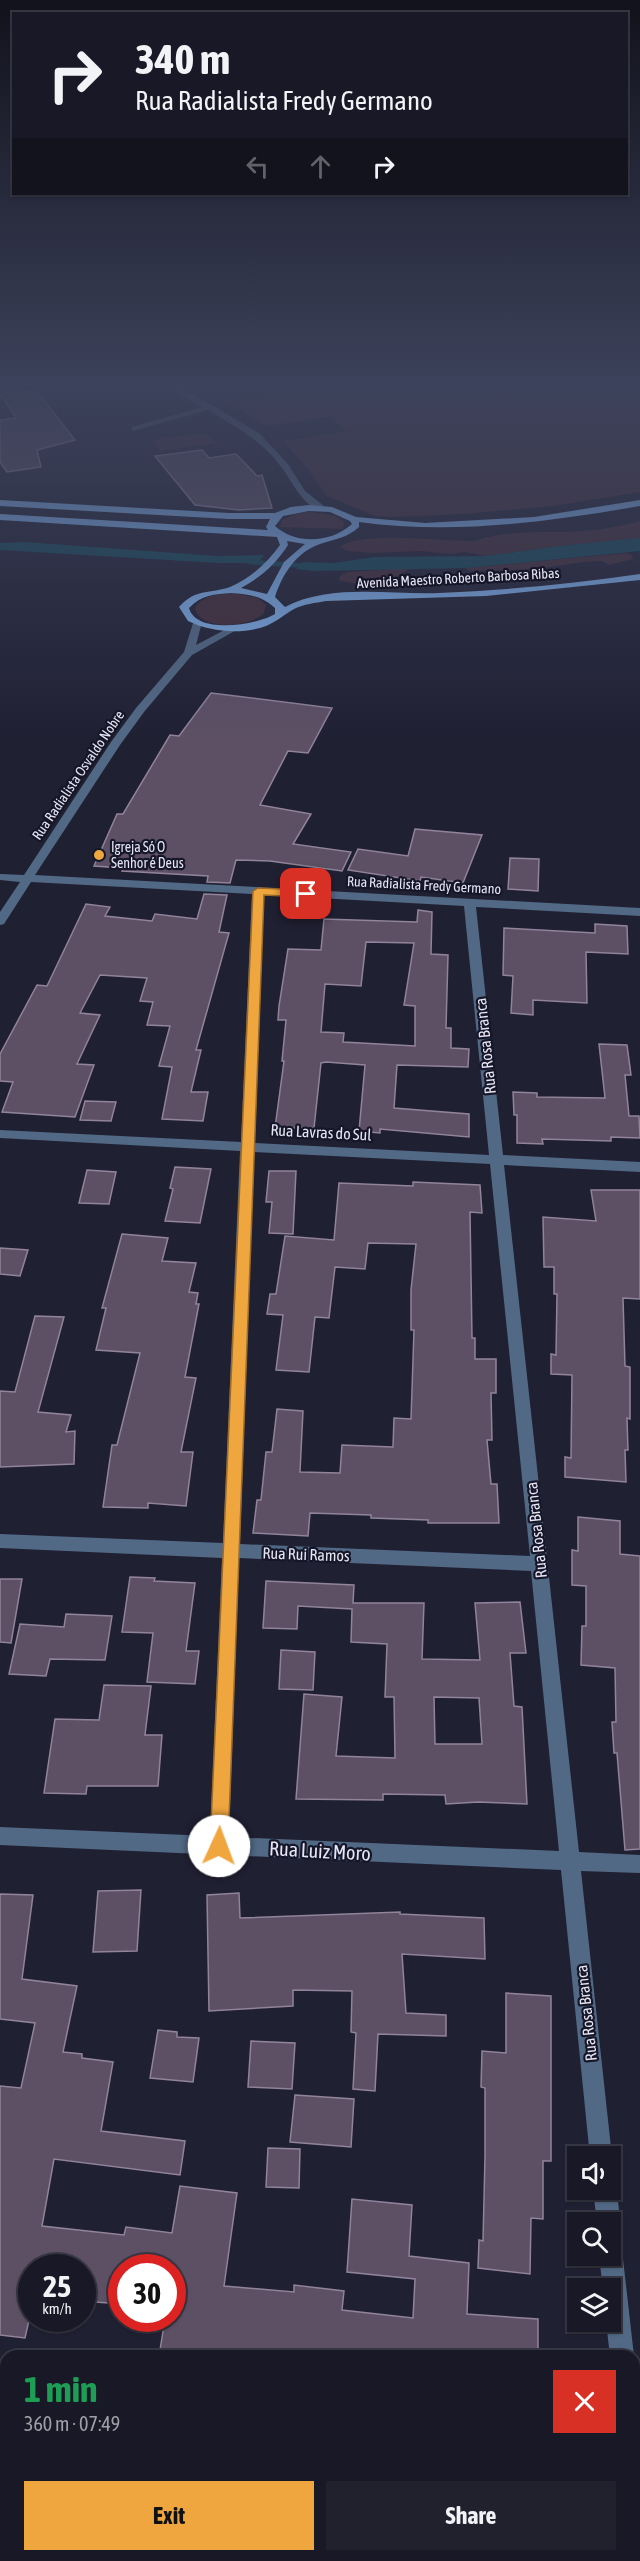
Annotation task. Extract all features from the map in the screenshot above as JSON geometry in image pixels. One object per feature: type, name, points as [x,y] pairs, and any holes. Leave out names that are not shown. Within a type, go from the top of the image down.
[{"type":"main road","points":[[0,503],[229,516],[276,516],[290,510],[321,508],[341,512],[354,519],[398,525],[453,525],[537,518],[640,502]]},
{"type":"main road","points":[[228,591],[259,572],[284,545],[270,527],[276,516]]},
{"type":"main road","points":[[0,517],[323,540]]},
{"type":"main road","points":[[270,598],[279,575],[303,548],[355,528],[354,519]]},
{"type":"main road","name":"Avenida Maestro Roberto Barbosa Ribas","points":[[197,622],[235,628],[263,623],[292,606],[320,599],[484,593],[640,577]]},
{"type":"main road","points":[[197,622],[185,612],[187,602],[203,594],[228,591],[252,592],[270,598],[280,608],[279,613]]},
{"type":"street","points":[[290,510],[298,502]]},
{"type":"street","points":[[313,502],[321,508]]},
{"type":"street","name":"Rua Radialista Osvaldo Nobre","points":[[189,653],[197,622]]},
{"type":"street","name":"Rua Radialista Osvaldo Nobre","points":[[0,921],[115,744],[140,710],[189,653],[235,628]]},
{"type":"street","name":"Rua Radialista Fredy Germano","points":[[0,877],[640,912]]},
{"type":"street","points":[[219,1846],[258,891]]},
{"type":"street","name":"Rua Rosa Branca","points":[[470,903],[600,2146]]},
{"type":"street","name":"Rua Lavras do Sul","points":[[0,1134],[640,1167]]},
{"type":"street","name":"Rua Rui Ramos","points":[[0,1541],[539,1564]]},
{"type":"street","name":"Rua Luiz Moro","points":[[0,1836],[640,1864]]},
{"type":"street","points":[[612,2266],[621,2350]]},
{"type":"shaded area","points":[[340,502],[580,502],[463,514],[375,516]]},
{"type":"shaded area","points":[[310,512],[335,516],[344,522],[343,529],[280,527],[282,520],[295,514]]},
{"type":"shaded area","points":[[640,521],[640,538],[485,556],[465,552],[450,554],[422,551],[372,553],[348,551],[340,547],[366,539],[474,541],[517,533],[571,532],[611,528]]},
{"type":"shaded area","points":[[627,553],[632,555],[633,559],[609,565],[602,561],[537,569],[469,571],[466,568]]},
{"type":"shaded area","points":[[408,569],[394,578],[375,582],[356,583],[339,580],[340,576],[348,572]]},
{"type":"shaded area","points":[[233,593],[258,598],[266,605],[264,613],[248,622],[226,625],[206,621],[199,616],[195,608],[202,600]]},
{"type":"water","points":[[640,538],[640,551],[466,568],[314,571],[296,569],[302,562],[333,563],[375,557],[485,556]]},
{"type":"water","points":[[25,542],[217,556],[264,555],[258,563],[218,563],[0,550],[0,543]]},
{"type":"building","points":[[192,502],[270,502],[272,508],[239,510],[195,505]]},
{"type":"building","points":[[211,693],[332,708],[308,753],[288,751],[260,805],[311,814],[293,844],[351,852],[342,871],[270,861],[236,860],[230,883],[207,882],[208,876],[122,871],[123,868],[94,866],[117,814],[123,814],[170,735],[179,736]]},
{"type":"building","points":[[415,829],[482,835],[463,883],[421,877],[420,881],[348,870],[358,849],[408,856]]},
{"type":"building","points":[[510,858],[539,859],[538,891],[508,889]]},
{"type":"building","points":[[204,894],[227,895],[219,932],[229,933],[196,1050],[201,1050],[191,1092],[208,1092],[203,1121],[162,1119],[172,1067],[159,1066],[170,1026],[147,1025],[153,1002],[140,1001],[147,978],[100,975],[80,1013],[100,1015],[77,1064],[94,1065],[75,1117],[2,1112],[13,1082],[0,1081],[0,1054],[37,985],[47,986],[86,904],[110,907],[105,916],[152,921],[155,914],[197,919]]},
{"type":"building","points":[[418,910],[432,912],[431,954],[448,955],[446,1028],[451,1028],[451,1048],[469,1049],[468,1067],[397,1065],[394,1108],[469,1114],[469,1137],[380,1129],[380,1133],[359,1131],[365,1065],[326,1062],[321,1063],[314,1128],[275,1128],[284,1061],[282,1061],[286,1020],[278,1020],[279,1006],[288,949],[321,950],[324,919],[417,922]],"holes":[[[366,942],[414,943],[404,1005],[415,1006],[415,1046],[343,1042],[344,1033],[321,1032],[325,984],[361,986]]]},
{"type":"building","points":[[595,924],[627,926],[628,954],[586,952],[587,1003],[533,1000],[533,1015],[511,1013],[513,976],[503,975],[504,928],[595,933]]},
{"type":"building","points":[[599,1044],[627,1045],[631,1075],[625,1075],[629,1116],[639,1116],[640,1138],[611,1137],[611,1141],[542,1139],[543,1144],[517,1143],[517,1115],[514,1115],[513,1092],[537,1093],[537,1097],[605,1098]]},
{"type":"building","points":[[85,1101],[116,1102],[111,1121],[80,1120]]},
{"type":"building","points":[[175,1167],[211,1169],[200,1223],[165,1221],[173,1189],[170,1188]]},
{"type":"building","points":[[87,1170],[116,1172],[109,1204],[79,1203]]},
{"type":"building","points":[[269,1171],[296,1171],[293,1234],[269,1233],[272,1202],[266,1202]]},
{"type":"building","points":[[413,1182],[480,1185],[482,1213],[470,1212],[472,1338],[475,1338],[475,1359],[496,1359],[496,1393],[491,1393],[492,1440],[487,1440],[491,1484],[497,1484],[499,1523],[428,1523],[428,1520],[371,1518],[371,1515],[310,1513],[308,1536],[253,1533],[257,1500],[261,1500],[266,1452],[272,1452],[277,1409],[303,1411],[300,1472],[340,1473],[342,1445],[393,1447],[394,1418],[411,1419],[414,1330],[411,1330],[411,1290],[416,1244],[368,1243],[365,1269],[335,1267],[329,1318],[315,1317],[309,1372],[276,1370],[283,1315],[267,1314],[270,1294],[276,1294],[285,1236],[334,1240],[339,1183],[413,1186]]},
{"type":"building","points":[[591,1190],[640,1190],[640,1299],[623,1298],[625,1366],[630,1367],[630,1419],[627,1418],[628,1450],[625,1450],[626,1482],[565,1477],[565,1457],[571,1458],[572,1375],[551,1374],[551,1354],[556,1355],[557,1294],[554,1294],[554,1267],[544,1267],[543,1217],[596,1221]]},
{"type":"building","points":[[122,1234],[168,1238],[162,1261],[196,1263],[189,1292],[198,1293],[196,1304],[199,1304],[185,1377],[196,1378],[181,1452],[193,1452],[186,1506],[148,1503],[148,1508],[103,1507],[112,1445],[117,1445],[140,1353],[96,1350],[106,1308],[102,1308]]},
{"type":"building","points":[[0,1248],[28,1250],[20,1276],[0,1274]]},
{"type":"building","points":[[35,1316],[64,1317],[38,1412],[71,1415],[66,1432],[75,1431],[74,1464],[0,1467],[0,1391],[15,1392]]},
{"type":"building","points":[[578,1517],[620,1521],[620,1554],[640,1556],[640,1849],[625,1850],[617,1753],[614,1753],[612,1722],[616,1722],[615,1668],[581,1665],[582,1626],[586,1626],[586,1586],[572,1585],[572,1550],[578,1551]]},
{"type":"building","points":[[130,1577],[195,1583],[186,1651],[199,1651],[195,1684],[147,1682],[153,1633],[122,1632]]},
{"type":"building","points":[[0,1579],[22,1579],[11,1643],[0,1642]]},
{"type":"building","points":[[266,1581],[354,1585],[353,1603],[424,1603],[422,1659],[480,1660],[475,1603],[520,1602],[526,1653],[510,1653],[514,1706],[522,1707],[527,1804],[478,1802],[446,1804],[445,1795],[383,1794],[383,1800],[296,1799],[304,1694],[342,1697],[336,1756],[395,1758],[394,1697],[385,1697],[387,1644],[351,1642],[352,1609],[298,1606],[297,1629],[263,1628]],"holes":[[[434,1697],[479,1698],[482,1744],[435,1744]]]},
{"type":"building","points":[[66,1614],[112,1616],[105,1660],[50,1659],[46,1676],[9,1674],[20,1624],[64,1627]]},
{"type":"building","points":[[281,1650],[315,1652],[313,1690],[279,1689]]},
{"type":"building","points":[[104,1685],[151,1686],[145,1735],[162,1735],[158,1786],[87,1786],[86,1794],[44,1793],[55,1719],[99,1720]]},
{"type":"building","points":[[141,1890],[137,1951],[93,1952],[98,1891]]},
{"type":"building","points":[[239,1893],[240,1918],[400,1912],[400,1914],[484,1918],[485,1959],[402,1954],[406,2013],[446,2015],[446,2036],[378,2034],[375,2091],[353,2089],[356,2033],[351,2032],[352,1991],[293,1990],[293,2006],[209,2011],[207,1895]]},
{"type":"building","points":[[0,1894],[33,1895],[22,1979],[77,1986],[63,2052],[82,2054],[82,2058],[113,2062],[101,2131],[185,2141],[180,2175],[54,2159],[42,2226],[124,2235],[126,2227],[172,2233],[180,2186],[237,2193],[224,2286],[294,2292],[294,2285],[344,2291],[342,2310],[413,2318],[415,2279],[347,2272],[352,2199],[412,2205],[409,2256],[469,2263],[467,2314],[538,2319],[538,2350],[160,2350],[163,2332],[186,2332],[186,2254],[108,2254],[108,2303],[96,2302],[96,2254],[18,2254],[18,2332],[26,2332],[25,2338],[0,2335],[0,2086],[21,2088],[35,2023],[0,2019]]},
{"type":"building","points":[[506,1993],[551,1996],[551,2161],[543,2161],[543,2219],[531,2218],[530,2274],[478,2268],[479,2240],[483,2241],[485,2156],[485,2088],[481,2087],[482,2051],[506,2053]]},
{"type":"building","points":[[158,2030],[177,2032],[177,2037],[199,2038],[193,2082],[150,2078]]},
{"type":"building","points":[[251,2041],[295,2043],[292,2089],[248,2087]]},
{"type":"building","points":[[295,2095],[354,2099],[351,2147],[290,2142]]},
{"type":"building","points":[[268,2148],[300,2149],[299,2188],[266,2187]]},
{"type":"waterway","points":[[250,562],[307,566]]},
{"type":"place","name":"Igreja Só O Senhor é Deus","points":[[99,855]]},
{"type":"route","points":[[219,1846],[258,891],[306,894]]}]
